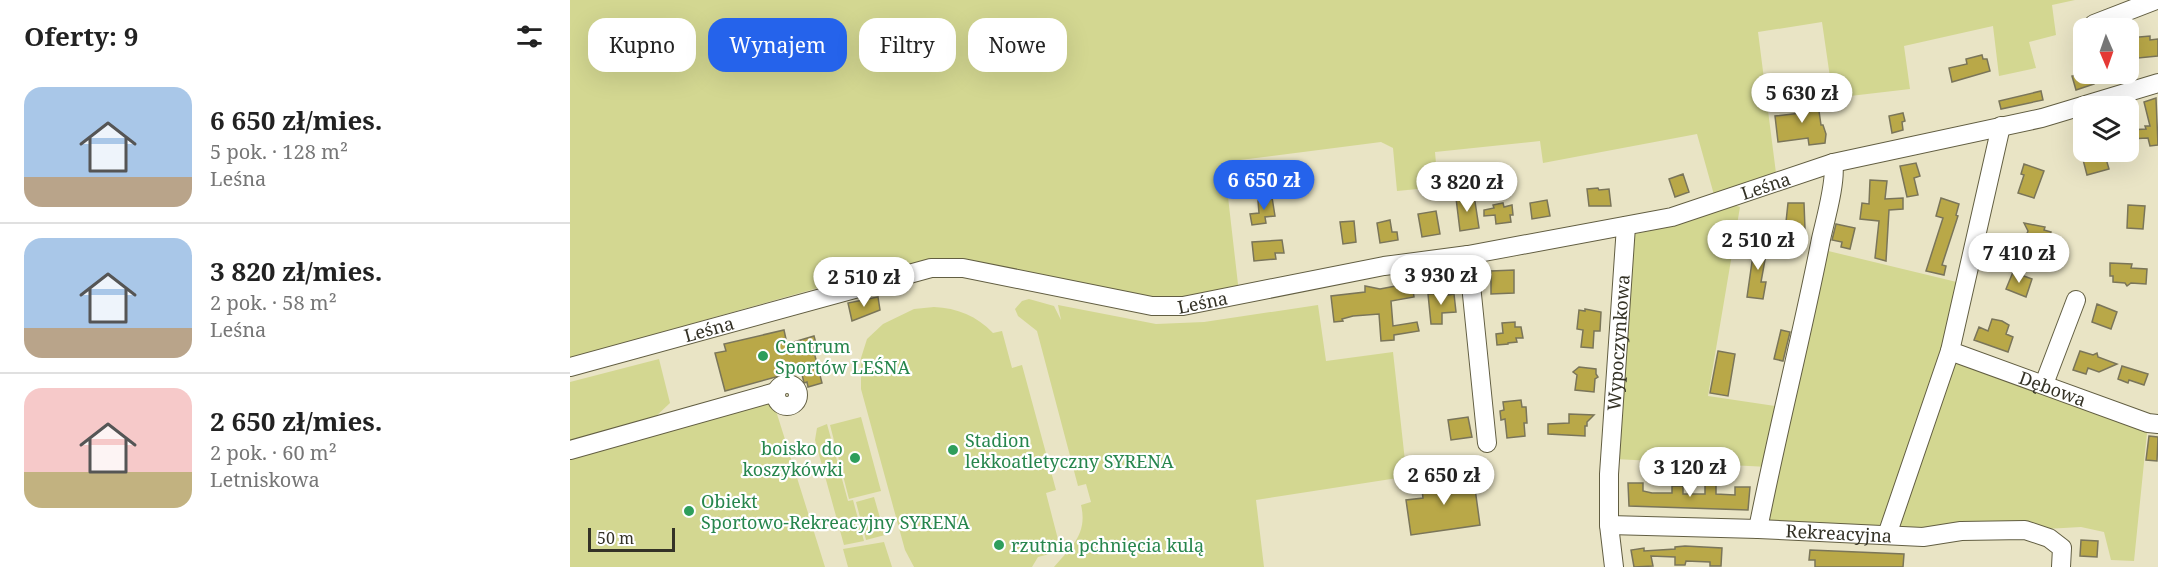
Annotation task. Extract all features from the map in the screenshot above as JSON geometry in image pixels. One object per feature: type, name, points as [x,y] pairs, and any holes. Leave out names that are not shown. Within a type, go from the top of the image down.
[{"type":"street","points":[[2110,18],[2156,0]]},
{"type":"street","name":"Leśna","points":[[570,368],[931,268],[963,268],[1152,306],[1183,306],[1384,266],[1468,255],[1672,217],[1833,163],[2042,118],[2158,83]]},
{"type":"street","points":[[1887,535],[1950,351],[2001,126]]},
{"type":"street","points":[[1758,529],[1768,474],[1808,309],[1832,184],[1833,163]]},
{"type":"street","name":"Wypoczynkowa","points":[[1614,567],[1609,525],[1609,474],[1626,226]]},
{"type":"street","points":[[1468,255],[1487,443]]},
{"type":"street","points":[[2044,384],[2076,300]]},
{"type":"street","name":"Dębowa","points":[[1950,351],[2148,423],[2158,424]]},
{"type":"street","points":[[570,450],[776,392]]},
{"type":"street","name":"Rekreacyjna","points":[[1609,525],[1923,537],[1961,531],[2025,530],[2049,538],[2062,548],[2061,567]]},
{"type":"green space","points":[[570,0],[2075,0],[2052,5],[2056,35],[2029,42],[2036,68],[1999,76],[1993,26],[1904,46],[1910,89],[1833,98],[1822,22],[1758,32],[1777,181],[1716,202],[1697,134],[1543,163],[1540,141],[1435,152],[1438,187],[1397,191],[1393,148],[1381,142],[1224,162],[1239,293],[1183,303],[964,260],[938,261],[846,280],[570,358]]},
{"type":"green space","points":[[1734,205],[1740,207],[1708,396],[1782,407],[1768,467],[1615,459],[1631,235],[1679,224]]},
{"type":"green space","points":[[1820,249],[1965,284],[1950,351],[2148,423],[2134,561],[2111,560],[2104,532],[2081,527],[2025,530],[1758,529]]},
{"type":"green space","points":[[1029,299],[1054,306],[1061,320],[1058,305],[1156,324],[1204,322],[1318,305],[1326,361],[1393,352],[1405,461],[1404,477],[1256,500],[1264,567],[1054,567],[1072,546],[1080,532],[1083,515],[1081,505],[1091,502],[1086,484],[1078,486],[1037,331],[1018,316],[1015,309],[1022,301]]},
{"type":"green space","points":[[934,307],[966,314],[993,333],[1002,331],[1012,368],[1022,365],[1056,490],[1046,493],[1061,551],[1038,557],[1032,567],[914,567],[905,550],[861,389],[861,358],[867,339],[883,324],[914,309]]},
{"type":"green space","points":[[659,359],[670,403],[653,419],[570,442],[570,382]]},
{"type":"green space","name":"Obiekt Sportowo-Rekreacyjny SYRENA","points":[[772,398],[825,567],[570,567],[570,454]]},
{"type":"green space","name":"boisko do koszykówki","points":[[861,417],[881,491],[849,499],[830,425]]},
{"type":"green space","points":[[827,424],[848,501],[853,500],[864,541],[844,545],[815,440],[817,428]]},
{"type":"green space","points":[[874,497],[885,535],[866,540],[856,502]]},
{"type":"green space","points":[[884,542],[892,567],[848,567],[843,549]]},
{"type":"building","points":[[2150,36],[2150,40],[2158,39],[2158,56],[2139,58],[2139,37]]},
{"type":"building","points":[[1982,55],[1983,59],[1987,59],[1990,71],[1952,82],[1949,68],[1967,64],[1966,59]]},
{"type":"building","points":[[2074,84],[2094,84],[2076,90]]},
{"type":"building","points":[[2041,91],[2043,100],[2001,109],[1999,101]]},
{"type":"building","points":[[1817,97],[1821,125],[1826,134],[1825,143],[1809,145],[1808,138],[1778,142],[1775,116],[1801,113],[1800,99]]},
{"type":"building","points":[[2156,98],[2158,145],[2150,146],[2148,138],[2139,138],[2139,129],[2150,126],[2144,102]]},
{"type":"building","points":[[1903,113],[1905,121],[1902,122],[1903,130],[1892,133],[1889,116]]},
{"type":"building","points":[[2084,162],[2107,162],[2109,169],[2087,175]]},
{"type":"building","points":[[1916,163],[1920,176],[1914,178],[1918,195],[1907,197],[1900,166]]},
{"type":"building","points":[[2024,164],[2044,171],[2034,198],[2018,193],[2024,175],[2021,174]]},
{"type":"building","points":[[1683,174],[1689,192],[1675,197],[1669,179]]},
{"type":"building","points":[[1870,180],[1887,181],[1885,199],[1903,198],[1903,209],[1889,210],[1886,261],[1875,258],[1879,221],[1860,219],[1862,203],[1869,204]]},
{"type":"building","points":[[1598,188],[1599,190],[1609,189],[1611,206],[1589,206],[1587,189]]},
{"type":"building","points":[[1271,191],[1275,216],[1265,217],[1266,223],[1252,225],[1250,214],[1259,213],[1258,201],[1265,200]]},
{"type":"building","points":[[1474,195],[1479,228],[1460,231],[1456,198]]},
{"type":"building","points":[[1941,198],[1959,204],[1956,215],[1958,216],[1942,265],[1946,266],[1944,275],[1926,271],[1943,218],[1936,216]]},
{"type":"building","points":[[1547,200],[1550,216],[1532,219],[1530,203]]},
{"type":"building","points":[[1503,203],[1504,207],[1512,205],[1511,222],[1496,224],[1495,215],[1484,216],[1484,210]]},
{"type":"building","points":[[1788,203],[1804,203],[1805,229],[1791,230],[1791,222],[1786,222]]},
{"type":"building","points":[[2128,205],[2145,206],[2143,229],[2127,228]]},
{"type":"building","points":[[1436,211],[1440,234],[1422,237],[1418,214]]},
{"type":"building","points":[[1390,220],[1392,232],[1397,232],[1398,240],[1380,243],[1377,223]]},
{"type":"building","points":[[1354,221],[1356,242],[1343,244],[1340,222]]},
{"type":"building","points":[[2024,223],[2045,227],[2044,230],[2051,232],[2043,253],[2032,249],[2035,241],[2025,238],[2028,231]]},
{"type":"building","points":[[1836,224],[1855,228],[1850,249],[1841,247],[1842,242],[1832,240]]},
{"type":"building","points":[[1282,240],[1284,253],[1275,253],[1276,259],[1254,261],[1252,242]]},
{"type":"building","points":[[1755,241],[1768,243],[1761,282],[1766,282],[1763,299],[1747,297]]},
{"type":"building","points":[[2110,263],[2132,264],[2131,268],[2147,269],[2146,284],[2131,283],[2127,286],[2125,283],[2113,282],[2113,276],[2110,276]]},
{"type":"building","points":[[1514,270],[1514,293],[1491,294],[1491,271]]},
{"type":"building","points":[[2013,272],[2032,279],[2026,297],[2006,289]]},
{"type":"building","points":[[1412,283],[1414,297],[1391,301],[1393,326],[1417,322],[1419,331],[1394,335],[1394,340],[1381,341],[1379,314],[1353,316],[1334,322],[1331,296],[1365,292],[1365,286],[1380,289]]},
{"type":"building","points":[[1448,293],[1448,295],[1454,294],[1456,312],[1442,313],[1442,324],[1431,324],[1428,294]]},
{"type":"building","points":[[878,297],[880,310],[852,321],[848,303]]},
{"type":"building","points":[[2097,304],[2117,312],[2111,329],[2092,322]]},
{"type":"building","points":[[1585,309],[1601,312],[1600,331],[1594,331],[1593,348],[1581,347],[1583,330],[1577,329],[1579,310],[1585,311]]},
{"type":"building","points":[[1992,319],[2009,325],[2006,334],[2013,337],[2008,352],[1974,340],[1979,327],[1988,331]]},
{"type":"building","points":[[1515,322],[1515,327],[1521,327],[1523,338],[1516,338],[1517,342],[1497,345],[1496,334],[1503,333],[1502,323]]},
{"type":"building","points":[[784,330],[787,344],[814,336],[817,347],[813,348],[822,383],[808,387],[807,382],[804,383],[801,370],[725,391],[715,353],[726,351],[724,344]]},
{"type":"building","points":[[1781,330],[1790,332],[1783,361],[1774,359]]},
{"type":"building","points":[[1718,351],[1735,354],[1728,396],[1710,393]]},
{"type":"building","points":[[2080,351],[2093,355],[2097,353],[2098,357],[2117,364],[2099,372],[2088,368],[2086,374],[2073,370]]},
{"type":"building","points":[[2122,366],[2148,374],[2144,385],[2118,379]]},
{"type":"building","points":[[1579,367],[1596,369],[1598,377],[1595,379],[1594,392],[1575,390],[1577,375],[1573,372]]},
{"type":"building","points":[[1521,400],[1522,407],[1526,407],[1525,436],[1507,438],[1505,419],[1501,420],[1500,411],[1504,410],[1503,402]]},
{"type":"building","points":[[1569,414],[1594,415],[1585,426],[1585,436],[1548,434],[1548,424],[1569,423]]},
{"type":"building","points":[[1468,417],[1472,437],[1451,440],[1448,420]]},
{"type":"building","points":[[2149,436],[2158,437],[2157,461],[2146,460]]},
{"type":"building","points":[[1473,474],[1480,525],[1411,535],[1406,500],[1423,498],[1421,482]]},
{"type":"building","points":[[1628,483],[1643,483],[1643,491],[1652,493],[1672,493],[1672,486],[1683,486],[1683,494],[1705,494],[1705,483],[1716,483],[1716,494],[1735,495],[1735,487],[1750,487],[1748,510],[1629,506]]},
{"type":"building","points":[[2081,540],[2098,541],[2097,557],[2080,556]]},
{"type":"building","points":[[1675,547],[1722,548],[1721,566],[1710,566],[1710,562],[1686,561],[1685,565],[1675,565],[1675,557],[1651,556],[1653,566],[1634,567],[1631,550],[1675,549]]},
{"type":"building","points":[[1810,550],[1904,554],[1903,567],[1815,567],[1815,560],[1809,560]]},
{"type":"place","name":"Centrum Sportów LEŚNA","points":[[763,356]]},
{"type":"place","name":"Stadion lekkoatletyczny SYRENA","points":[[953,450]]},
{"type":"place","name":"boisko do koszykówki","points":[[855,458]]},
{"type":"place","name":"Obiekt Sportowo-Rekreacyjny SYRENA","points":[[689,511]]},
{"type":"place","name":"rzutnia pchnięcia kulą","points":[[999,545]]}]
